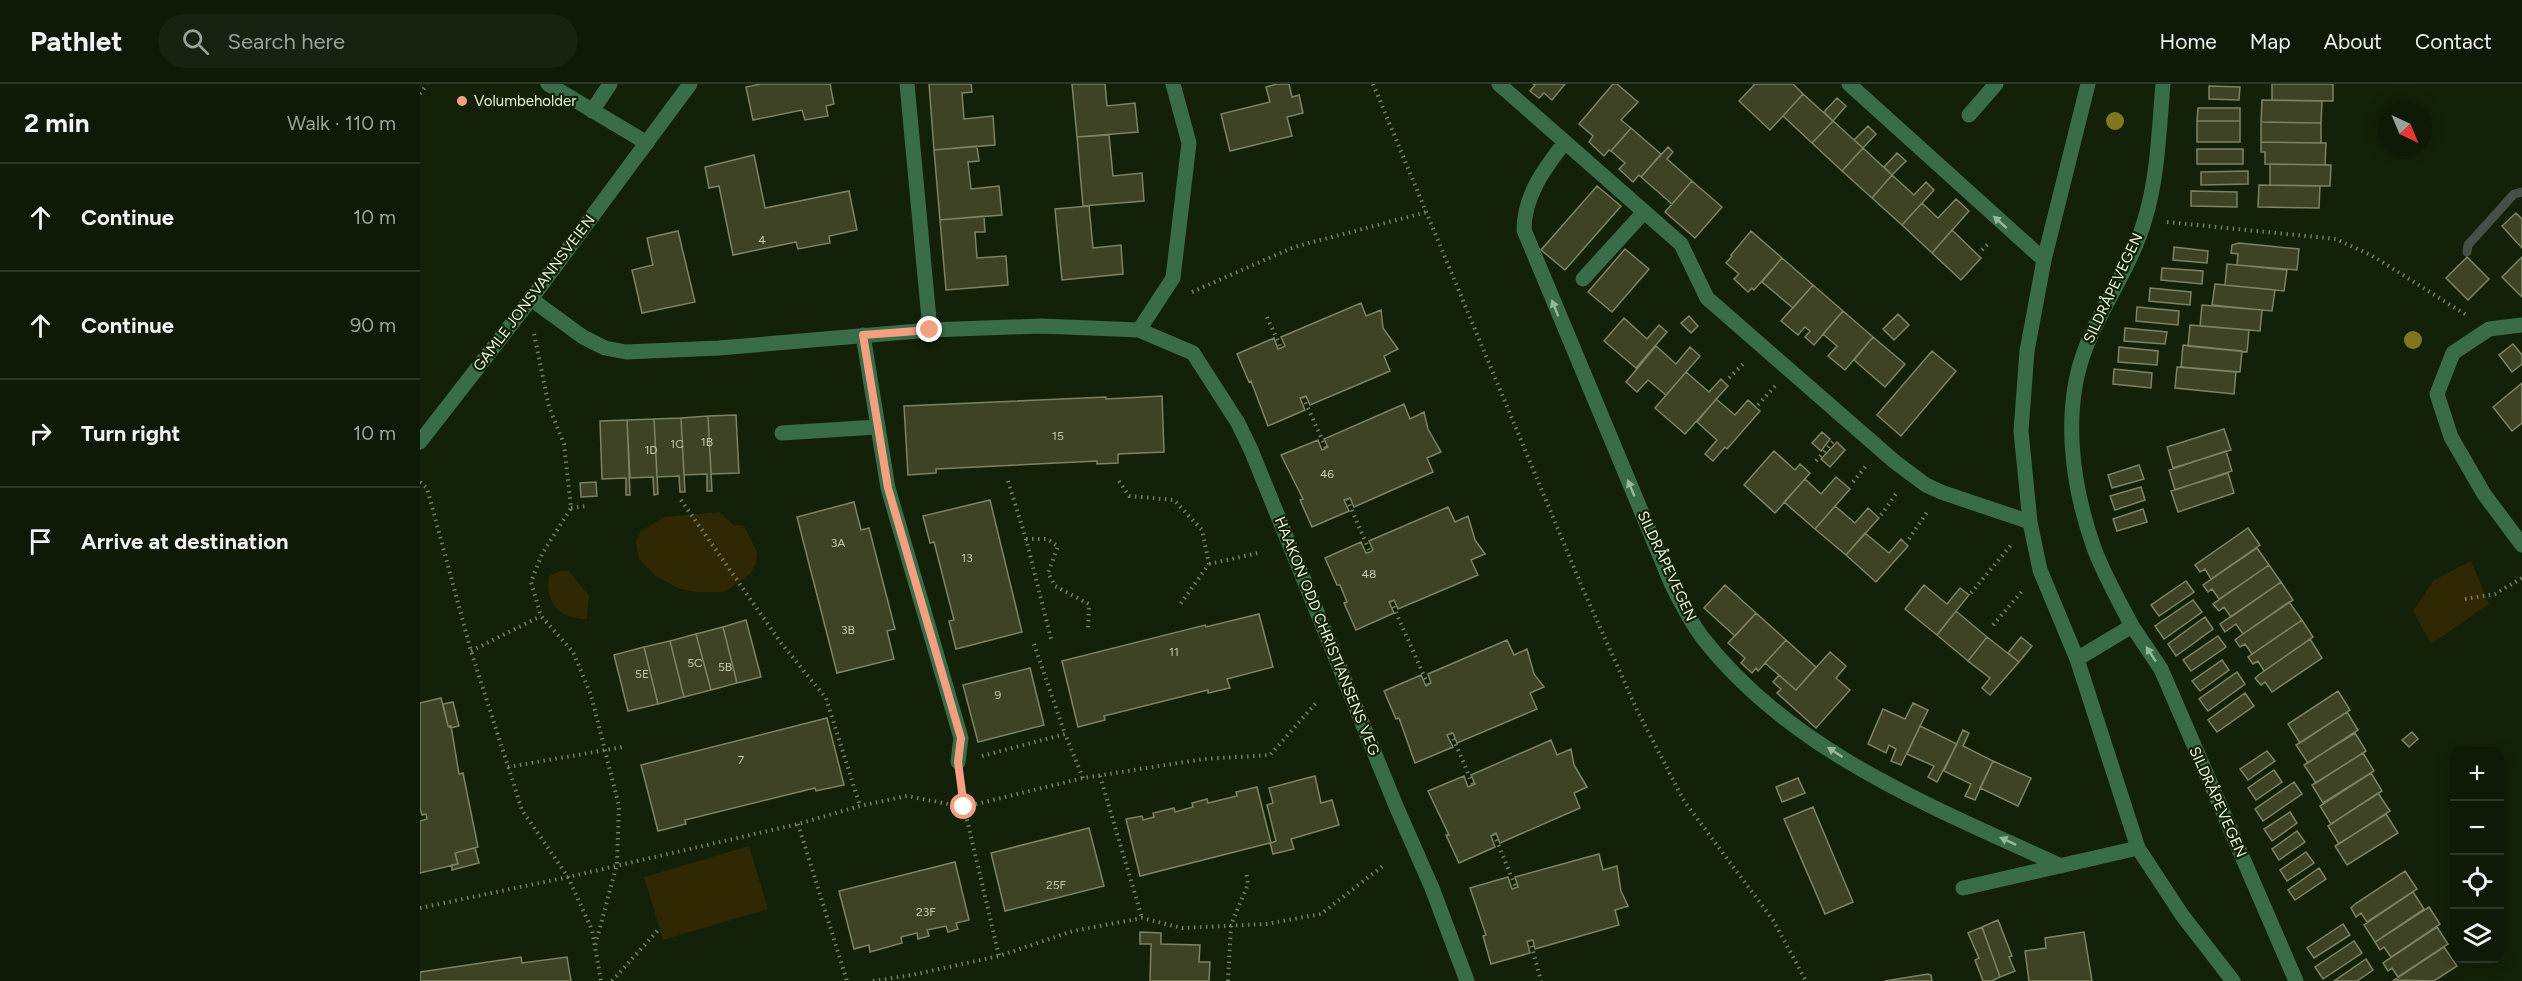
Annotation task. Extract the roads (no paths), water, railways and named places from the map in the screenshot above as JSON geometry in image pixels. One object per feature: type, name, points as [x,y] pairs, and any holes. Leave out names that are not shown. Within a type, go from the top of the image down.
[{"type":"street","points":[[548,84],[571,90],[592,111],[646,143]]},
{"type":"street","points":[[592,111],[610,84]]},
{"type":"street","name":"GAMLE JONSVANNSVEIEN","points":[[420,442],[531,299],[690,84]]},
{"type":"street","points":[[907,84],[930,330]]},
{"type":"street","points":[[1139,330],[1173,278],[1189,143],[1173,84]]},
{"type":"street","points":[[1498,84],[1681,244],[1707,298],[1895,462],[1941,492],[2030,522]]},
{"type":"street","points":[[1850,84],[2044,260]]},
{"type":"street","points":[[1969,115],[1996,84]]},
{"type":"street","points":[[2088,84],[2044,260],[2027,351],[2022,409],[2022,461],[2030,522],[2040,570],[2077,659],[2139,848],[2182,915],[2233,981]]},
{"type":"street","name":"SILDRÅPEVEGEN","points":[[2163,84],[2153,182],[2145,220],[2085,350],[2076,388],[2072,426],[2076,481],[2095,550],[2132,626],[2161,669],[2274,935],[2296,981]]},
{"type":"street","name":"SILDRÅPEVEGEN","points":[[1565,142],[1550,160],[1528,200],[1524,214],[1524,230],[1672,585],[1685,610],[1708,644],[1735,673],[1778,712],[1869,774],[1905,794],[2061,866]]},
{"type":"street","points":[[1583,279],[1644,212]]},
{"type":"street","name":"HAAKON ODD CHRISTIANSENS VEG","points":[[531,299],[583,337],[605,348],[626,352],[719,348],[930,330],[1041,326],[1139,330],[1193,353],[1238,423],[1432,888],[1467,981]]},
{"type":"street","points":[[2522,325],[2489,329],[2453,353],[2437,394],[2451,436],[2484,494],[2522,545]]},
{"type":"street","points":[[863,335],[888,488],[961,738],[958,762]]},
{"type":"street","points":[[782,433],[877,427]]},
{"type":"street","points":[[2077,659],[2132,626]]},
{"type":"street","points":[[1963,888],[2011,875],[2139,848]]},
{"type":"waterway","points":[[2467,252],[2468,245],[2514,194],[2522,192]]},
{"type":"place","name":"Volumbeholder","points":[[462,101]]}]
